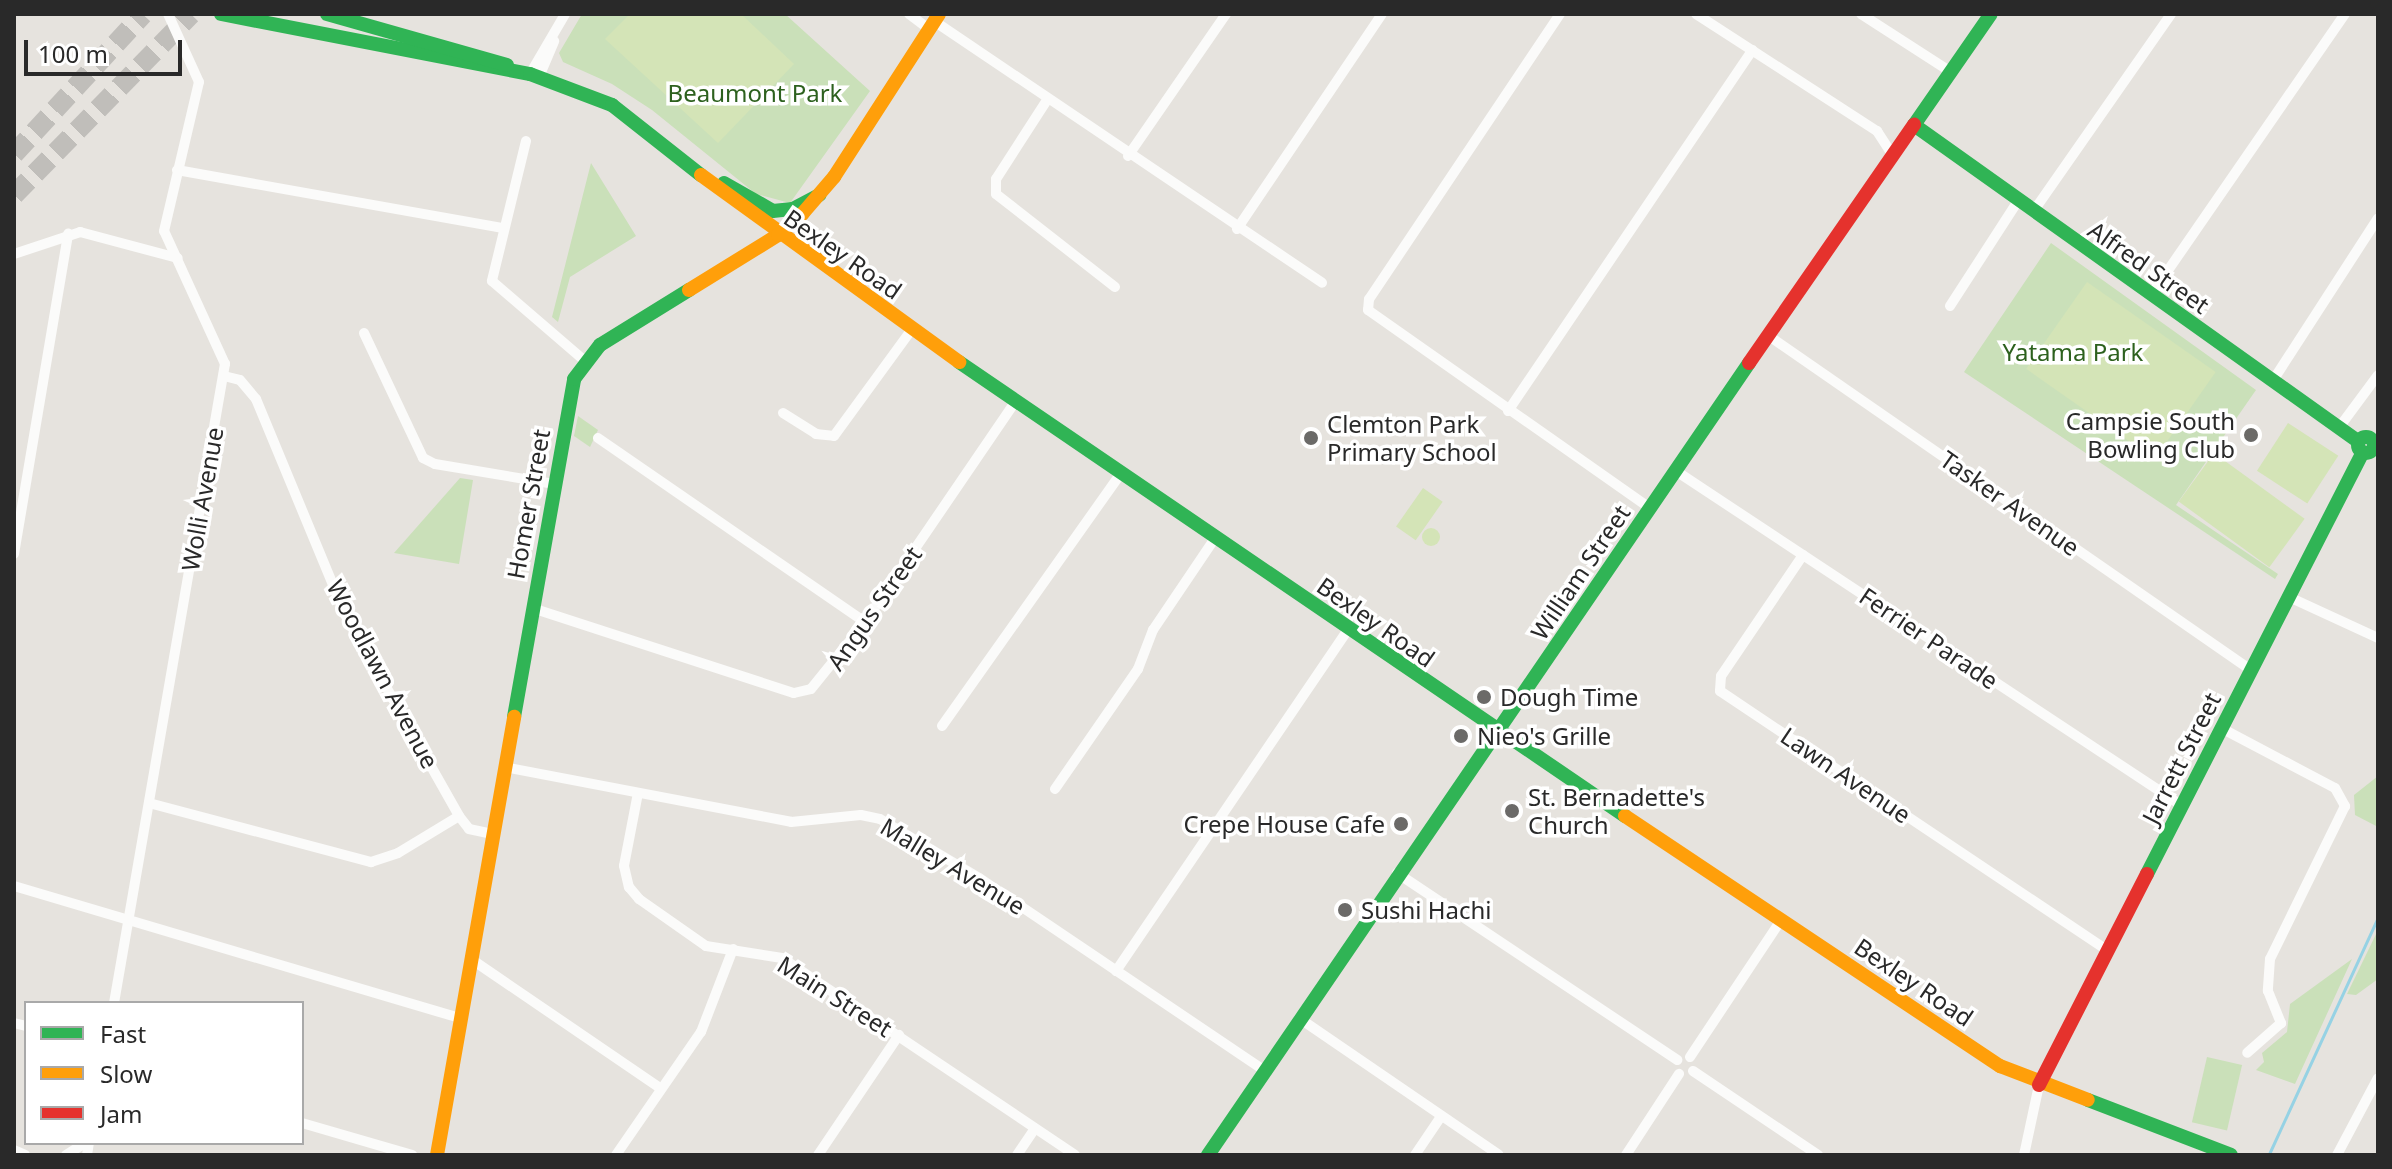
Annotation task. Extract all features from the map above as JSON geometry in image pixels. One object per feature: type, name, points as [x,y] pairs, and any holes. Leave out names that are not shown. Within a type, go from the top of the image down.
[{"type":"main road","name":"Bexley Road","points":[[221,14],[532,75]]},
{"type":"main road","name":"Bexley Road","points":[[327,14],[433,40],[612,105],[778,235],[912,329],[1496,730],[2000,1066],[2039,1085],[2231,1155]]},
{"type":"main road","name":"William Street","points":[[1208,1155],[1397,873],[1991,14]]},
{"type":"main road","name":"Homer Street","points":[[437,1155],[570,389],[585,361],[605,342],[778,235],[819,195],[934,21]]},
{"type":"main road","name":"Alfred Street","points":[[1914,125],[2368,448]]},
{"type":"main road","points":[[707,178],[728,184],[773,211],[793,209],[819,195]]},
{"type":"main road","name":"Jarrett Street","points":[[2039,1085],[2106,949],[2368,448]]},
{"type":"street","name":"Wolli Avenue","points":[[114,1001],[225,358],[164,224],[199,82],[168,14]]},
{"type":"street","points":[[909,14],[934,21],[1128,156],[1322,283]]},
{"type":"street","points":[[1128,156],[1223,18],[1211,14]]},
{"type":"street","points":[[1237,229],[1382,14]]},
{"type":"street","points":[[1560,14],[1369,299],[1368,310],[1650,508]]},
{"type":"street","points":[[1696,14],[1877,131],[1893,156]]},
{"type":"street","points":[[1861,14],[1951,72]]},
{"type":"street","points":[[2033,212],[2171,14]]},
{"type":"street","points":[[2151,295],[2345,14]]},
{"type":"street","points":[[532,75],[562,19]]},
{"type":"street","points":[[1508,411],[1752,50]]},
{"type":"street","points":[[1047,100],[996,179],[996,194],[1115,287]]},
{"type":"street","points":[[526,141],[502,228],[492,281],[585,361]]},
{"type":"street","points":[[177,170],[502,228]]},
{"type":"street","points":[[1950,306],[2018,201]]},
{"type":"street","points":[[2272,382],[2378,218]]},
{"type":"street","points":[[14,254],[80,232],[178,258]]},
{"type":"street","points":[[14,554],[68,234]]},
{"type":"street","points":[[783,413],[816,434],[834,436],[912,329]]},
{"type":"street","points":[[364,333],[423,458],[554,484]]},
{"type":"street","name":"Tasker Avenue","points":[[1769,336],[2251,670]]},
{"type":"street","points":[[2338,429],[2378,375]]},
{"type":"street","name":"Woodlawn Avenue","points":[[224,376],[240,380],[256,399],[346,616],[459,816]]},
{"type":"street","name":"Angus Street","points":[[532,608],[794,693],[826,677],[1016,401]]},
{"type":"street","points":[[598,438],[865,622]]},
{"type":"street","name":"Ferrier Parade","points":[[1676,471],[2181,805]]},
{"type":"street","points":[[942,726],[1121,473]]},
{"type":"street","points":[[1055,789],[1138,669],[1153,630],[1215,538]]},
{"type":"street","name":"Lawn Avenue","points":[[1803,555],[1721,676],[1720,691],[2106,949]]},
{"type":"street","points":[[2289,597],[2378,638]]},
{"type":"street","points":[[1116,971],[1348,629]]},
{"type":"street","points":[[2221,728],[2335,788],[2345,806],[2270,959],[2268,991],[2281,1023],[2247,1053]]},
{"type":"street","name":"Malley Avenue","points":[[504,767],[791,822],[861,815],[880,819],[1264,1070]]},
{"type":"street","name":"Main Street","points":[[638,793],[624,866],[629,887],[706,946],[782,958],[1075,1155]]},
{"type":"street","points":[[149,803],[371,862],[398,853],[459,816],[469,829],[492,834]]},
{"type":"street","points":[[1397,873],[1677,1060],[1690,1057],[1781,920]]},
{"type":"street","points":[[14,886],[460,1018]]},
{"type":"street","points":[[616,1155],[706,1022],[733,949]]},
{"type":"street","points":[[471,959],[660,1088]]},
{"type":"street","points":[[1299,1018],[1440,1118],[1499,1155]]},
{"type":"street","points":[[818,1155],[899,1035]]},
{"type":"street","points":[[1690,1057],[1693,1071],[1818,1155]]},
{"type":"street","points":[[1626,1155],[1679,1074],[1677,1060]]},
{"type":"street","points":[[1679,1074],[1693,1071]]},
{"type":"street","points":[[2337,1155],[2378,1078]]},
{"type":"street","points":[[2024,1155],[2039,1085]]},
{"type":"street","points":[[1415,1155],[1440,1118]]},
{"type":"street","points":[[304,1124],[412,1155]]},
{"type":"street","points":[[1017,1155],[1035,1128]]},
{"type":"street","points":[[66,1155],[84,1145]]},
{"type":"street","points":[[14,1150],[25,1155]]},
{"type":"green space","name":"Beaumont Park","points":[[582,14],[785,14],[870,91],[790,203],[756,194],[652,110],[612,84],[563,62],[559,53]]},
{"type":"green space","points":[[630,14],[741,14],[794,64],[718,143],[605,39]]},
{"type":"green space","points":[[591,163],[636,236],[570,277],[558,322],[552,317]]},
{"type":"green space","name":"Yatama Park","points":[[2051,243],[2256,390],[2176,505],[2278,574],[2275,579],[1964,372]]},
{"type":"green space","points":[[2087,282],[2216,372],[2155,459],[2026,369]]},
{"type":"green space","points":[[578,416],[598,430],[590,447],[574,436]]},
{"type":"green space","points":[[2288,423],[2338,456],[2307,503],[2257,471]]},
{"type":"green space","points":[[2214,453],[2305,519],[2269,567],[2179,502]]},
{"type":"green space","points":[[460,478],[473,480],[459,564],[394,553]]},
{"type":"green space","points":[[1423,488],[1443,502],[1416,540],[1396,527]]},
{"type":"green space","points":[[1431,528],[1440,537],[1431,546],[1422,537]]},
{"type":"green space","points":[[2378,776],[2378,827],[2355,815],[2354,795]]},
{"type":"green space","points":[[2378,930],[2378,979],[2356,995],[2347,994]]},
{"type":"green space","points":[[2352,959],[2295,1084],[2256,1070],[2264,1062],[2262,1053],[2287,1032],[2290,1004]]},
{"type":"green space","points":[[2207,1057],[2242,1065],[2227,1130],[2192,1122]]},
{"type":"waterway","points":[[2269,1154],[2378,917]]},
{"type":"tunnel","points":[[14,154],[143,14]]},
{"type":"tunnel","points":[[14,195],[191,14]]},
{"type":"traffic: fast","points":[[221,14],[530,74],[612,105],[701,175]]},
{"type":"traffic: fast","points":[[327,14],[507,65]]},
{"type":"traffic: fast","points":[[1914,125],[1991,14]]},
{"type":"traffic: fast","points":[[1914,125],[2359,442]]},
{"type":"traffic: fast","points":[[724,183],[773,211],[793,209],[819,195]]},
{"type":"traffic: fast","points":[[514,717],[574,379],[600,345],[689,290]]},
{"type":"traffic: fast","points":[[959,362],[1625,816]]},
{"type":"traffic: fast","points":[[1208,1155],[1749,363]]},
{"type":"traffic: fast","points":[[2366,437],[2374,445],[2366,453],[2358,445],[2366,437]]},
{"type":"traffic: fast","points":[[2147,874],[2363,452]]},
{"type":"traffic: fast","points":[[2088,1100],[2231,1155]]},
{"type":"traffic: slow","points":[[689,290],[778,235],[803,213],[834,177],[939,14]]},
{"type":"traffic: slow","points":[[701,175],[959,362]]},
{"type":"traffic: slow","points":[[437,1155],[514,717]]},
{"type":"traffic: slow","points":[[1625,816],[2000,1066],[2088,1100]]},
{"type":"traffic: jam","points":[[1749,363],[1914,125]]},
{"type":"traffic: jam","points":[[2039,1085],[2147,874]]},
{"type":"place","name":"Campsie South Bowling Club","points":[[2251,435]]},
{"type":"place","name":"Clemton Park Primary School","points":[[1311,438]]},
{"type":"place","name":"Dough Time","points":[[1484,697]]},
{"type":"place","name":"Nieo's Grille","points":[[1461,736]]},
{"type":"place","name":"St. Bernadette's Church","points":[[1512,811]]},
{"type":"place","name":"Crepe House Cafe","points":[[1401,824]]},
{"type":"place","name":"Sushi Hachi","points":[[1345,910]]}]
